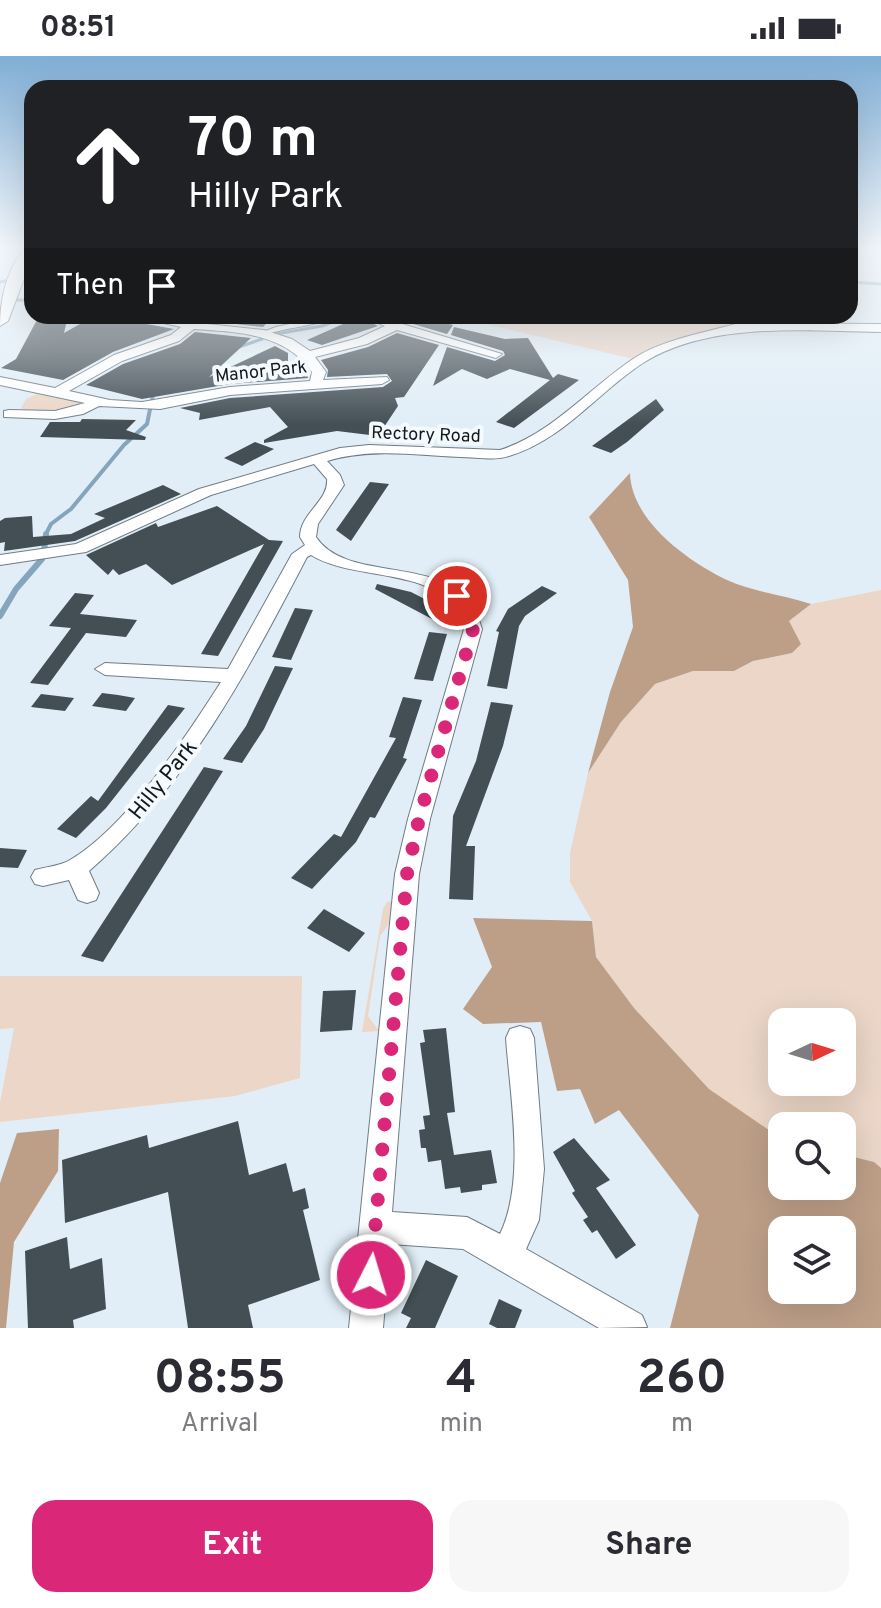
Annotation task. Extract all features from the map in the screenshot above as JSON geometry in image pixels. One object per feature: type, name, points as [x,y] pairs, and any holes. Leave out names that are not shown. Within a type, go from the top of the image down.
[{"type":"street","points":[[60,391],[118,358],[175,338],[192,324],[261,334],[299,348],[309,355],[319,372],[316,383]]},
{"type":"street","points":[[389,324],[437,342],[497,354]]},
{"type":"street","points":[[309,355],[363,341],[395,326]]},
{"type":"street","name":"Rectory Road","points":[[0,560],[80,548],[205,492],[316,458],[369,449],[501,454],[559,425],[639,360],[671,346],[743,326],[881,328]]},
{"type":"street","name":"Manor Park","points":[[0,381],[97,401],[142,406],[230,391],[289,388],[316,383],[364,384],[382,380]]},
{"type":"street","name":"Manor Park","points":[[5,419],[31,387]]},
{"type":"street","name":"Manor Park","points":[[5,419],[69,414],[82,411],[97,401]]},
{"type":"street","points":[[316,458],[335,478],[336,485],[309,527],[308,538],[313,547],[342,562],[441,586],[464,603],[473,629],[419,819],[407,874],[366,1328]]},
{"type":"street","name":"Hilly Park","points":[[43,877],[76,869],[102,850],[151,796],[197,737],[300,554],[313,547]]},
{"type":"street","points":[[105,668],[233,676]]},
{"type":"street","points":[[76,869],[87,893]]},
{"type":"street","points":[[507,1254],[523,1220],[529,1169],[520,1038]]},
{"type":"street","points":[[375,1227],[467,1233],[630,1327]]},
{"type":"lane","points":[[261,334],[274,328],[305,324]]},
{"type":"shaded area","points":[[486,324],[743,324],[686,337],[633,359]]},
{"type":"shaded area","points":[[39,393],[87,401],[73,409],[56,412],[21,408],[26,399]]},
{"type":"shaded area","points":[[630,473],[640,507],[664,537],[695,562],[737,584],[811,604],[789,621],[801,644],[792,653],[753,661],[734,671],[693,671],[655,684],[621,722],[588,773],[610,692],[633,627],[628,580],[589,517]]},
{"type":"shaded area","points":[[881,590],[881,1168],[874,1162],[856,1158],[856,1112],[768,1112],[768,1131],[709,1089],[634,1008],[596,957],[592,921],[570,882],[570,853],[588,773],[621,722],[655,684],[693,671],[734,671],[753,661],[792,653],[789,621],[811,604]]},
{"type":"shaded area","points":[[393,901],[389,924],[380,936],[368,1016],[379,1031],[362,1032],[383,909],[387,902]]},
{"type":"shaded area","points":[[473,918],[592,921],[596,957],[634,1008],[709,1089],[768,1129],[768,1200],[856,1200],[856,1158],[874,1162],[881,1168],[881,1328],[670,1328],[699,1215],[619,1110],[595,1124],[580,1089],[557,1091],[541,1022],[483,1024],[463,1009],[492,967]]},
{"type":"shaded area","points":[[0,976],[302,976],[300,1078],[235,1096],[0,1122],[0,1103],[14,1028],[0,1029]]},
{"type":"shaded area","points":[[59,1129],[58,1171],[14,1242],[6,1328],[0,1328],[0,1183],[17,1133]]},
{"type":"building","points":[[35,324],[66,324],[64,333],[80,324],[146,324],[174,329],[113,352],[63,380],[1,368],[16,359]]},
{"type":"building","points":[[236,324],[266,324],[263,327]]},
{"type":"building","points":[[343,324],[378,326],[322,345],[307,340]]},
{"type":"building","points":[[413,324],[453,325],[447,334]]},
{"type":"building","points":[[454,327],[505,339],[528,338],[553,378],[558,374],[579,380],[514,428],[496,422],[550,380],[510,369],[487,379],[462,369],[433,386],[447,347],[495,361],[505,355],[503,351],[451,335]]},
{"type":"building","points":[[195,332],[251,338],[209,377],[275,346],[288,353],[288,378],[305,369],[308,378],[230,384],[142,399],[86,385],[123,364],[180,344]]},
{"type":"building","points":[[397,333],[439,345],[404,397],[395,398],[398,406],[378,436],[337,431],[264,443],[264,440],[288,427],[270,407],[199,420],[200,413],[180,408],[230,398],[383,387],[392,381],[387,374],[327,377],[328,370],[321,360],[368,347]]},
{"type":"building","points":[[656,399],[664,410],[627,442],[611,453],[592,446]]},
{"type":"building","points":[[82,419],[136,420],[126,430],[146,437],[145,440],[40,437],[50,422],[80,422]]},
{"type":"building","points":[[255,442],[274,449],[242,466],[224,458]]},
{"type":"building","points":[[370,482],[389,484],[351,541],[336,530]]},
{"type":"building","points":[[163,485],[181,494],[75,541],[4,551],[5,542],[0,543],[0,521],[5,518],[32,516],[33,537],[71,534],[105,518],[94,514]]},
{"type":"building","points":[[217,506],[269,540],[283,541],[218,656],[201,654],[264,544],[172,585],[146,564],[119,575],[113,569],[108,575],[86,555],[156,523],[158,527]]},
{"type":"building","points":[[377,584],[411,592],[448,611],[445,617],[438,615],[432,619],[375,589]]},
{"type":"building","points":[[542,586],[557,593],[525,616],[519,626],[507,689],[487,686],[499,632],[496,631],[508,609]]},
{"type":"building","points":[[75,593],[94,595],[80,614],[137,620],[126,637],[86,633],[48,685],[30,683],[71,628],[49,626]]},
{"type":"building","points":[[295,608],[313,610],[291,660],[272,657]]},
{"type":"building","points":[[429,632],[447,634],[433,681],[414,679]]},
{"type":"building","points":[[275,666],[293,668],[264,729],[242,763],[223,759],[246,726]]},
{"type":"building","points":[[102,693],[135,698],[126,711],[92,706]]},
{"type":"building","points":[[41,694],[74,698],[65,711],[31,707]]},
{"type":"building","points":[[403,697],[422,700],[403,758],[407,759],[375,818],[370,817],[356,842],[312,889],[291,878],[334,834],[341,837],[396,738],[389,737]]},
{"type":"building","points":[[491,702],[513,705],[503,746],[466,846],[475,846],[473,900],[449,899],[453,816],[476,761]]},
{"type":"building","points":[[168,705],[185,708],[106,808],[76,838],[57,829],[91,796],[98,801]]},
{"type":"building","points":[[204,767],[223,771],[103,962],[81,956]]},
{"type":"building","points":[[0,848],[27,850],[18,868],[0,867]]},
{"type":"building","points":[[324,909],[365,933],[349,952],[307,928]]},
{"type":"building","points":[[356,990],[352,1030],[320,1032],[323,991]]},
{"type":"building","points":[[446,1028],[455,1112],[447,1113],[454,1155],[491,1150],[497,1183],[482,1185],[482,1190],[461,1193],[460,1187],[445,1189],[441,1160],[428,1162],[426,1148],[421,1148],[419,1130],[425,1129],[423,1116],[430,1115],[420,1043],[425,1042],[423,1030]]},
{"type":"building","points":[[238,1121],[249,1175],[286,1163],[293,1192],[305,1188],[309,1208],[303,1210],[320,1280],[248,1305],[253,1328],[188,1328],[168,1192],[65,1223],[62,1160],[147,1135],[149,1148]]},
{"type":"building","points":[[574,1138],[610,1180],[596,1188],[636,1245],[616,1259],[597,1230],[592,1233],[583,1220],[588,1217],[572,1193],[575,1191],[553,1152]]},
{"type":"building","points":[[67,1237],[70,1269],[102,1258],[106,1309],[73,1320],[74,1328],[28,1328],[25,1251]]},
{"type":"building","points":[[426,1260],[458,1276],[435,1328],[406,1328],[411,1318],[401,1313]]},
{"type":"building","points":[[499,1299],[522,1310],[515,1328],[497,1328],[489,1324]]},
{"type":"waterway","points":[[276,334],[327,324]]},
{"type":"waterway","points":[[239,347],[262,339]]},
{"type":"waterway","points":[[46,534],[51,524],[71,509],[124,445],[147,424],[154,390]]},
{"type":"waterway","points":[[44,551],[46,534]]},
{"type":"waterway","points":[[0,616],[16,589],[42,559]]},
{"type":"route","points":[[371,1275],[390,1036],[407,874],[419,819],[473,629],[469,611],[457,596]]}]
